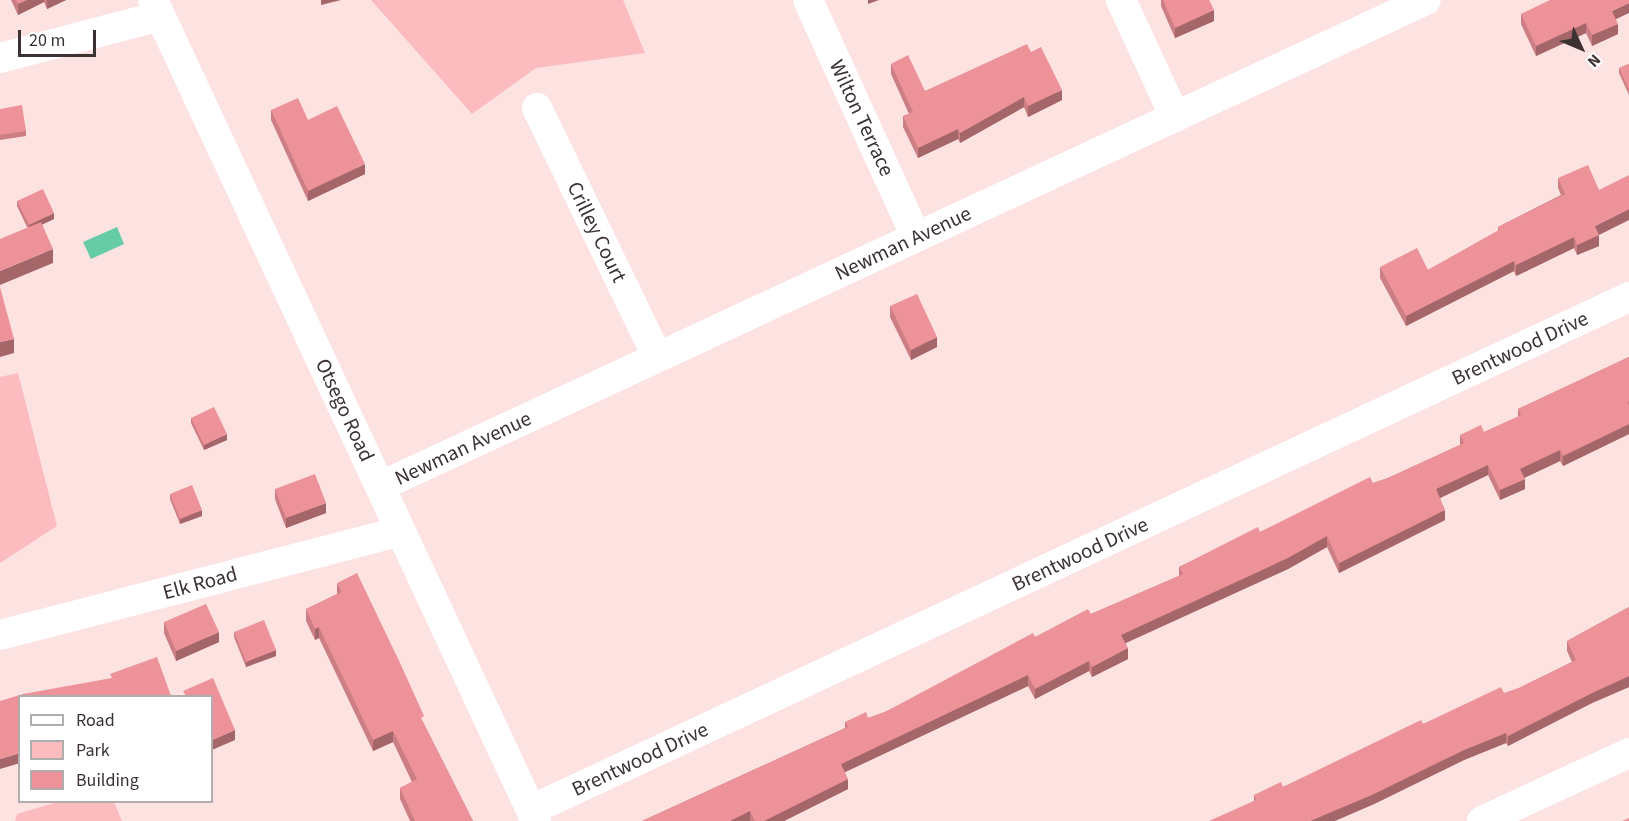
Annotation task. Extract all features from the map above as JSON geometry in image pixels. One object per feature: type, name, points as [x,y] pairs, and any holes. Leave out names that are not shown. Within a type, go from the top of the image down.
[{"type":"street","name":"Wilton Terrace","points":[[808,0],[916,237]]},
{"type":"street","points":[[1121,0],[1175,117]]},
{"type":"street","name":"Newman Avenue","points":[[381,486],[1426,0]]},
{"type":"street","points":[[0,58],[156,8]]},
{"type":"street","name":"Otsego Road","points":[[156,8],[533,816]]},
{"type":"street","name":"Crilley Court","points":[[537,108],[657,357]]},
{"type":"street","name":"Brentwood Drive","points":[[533,816],[1629,297]]},
{"type":"street","name":"Elk Road","points":[[0,635],[401,531]]},
{"type":"street","points":[[1482,821],[1629,753]]},
{"type":"green space","points":[[371,0],[623,0],[645,53],[536,68],[472,114]]},
{"type":"green space","points":[[18,373],[57,526],[0,563],[0,377]]},
{"type":"green space","points":[[54,803],[114,803],[122,821],[15,821],[17,814]]},
{"type":"shaded area","points":[[117,227],[124,244],[91,259],[83,242]]},
{"type":"building","points":[[1163,0],[1209,0],[1214,10],[1175,28]]},
{"type":"building","points":[[1550,0],[1629,0],[1629,3],[1612,11],[1618,24],[1592,35],[1586,23],[1536,46],[1521,14]]},
{"type":"building","points":[[1027,44],[1031,52],[1041,47],[1062,90],[1028,106],[1024,97],[960,133],[958,129],[918,148],[903,116],[913,112],[891,64],[908,55],[925,91]]},
{"type":"building","points":[[1629,64],[1629,90],[1619,68]]},
{"type":"building","points":[[298,98],[308,120],[337,106],[365,164],[308,191],[271,110]]},
{"type":"building","points":[[22,105],[26,131],[0,135],[0,109]]},
{"type":"building","points":[[1588,165],[1599,190],[1629,175],[1629,209],[1595,226],[1599,235],[1577,245],[1574,237],[1516,265],[1514,261],[1406,316],[1380,267],[1417,248],[1428,270],[1499,230],[1498,227],[1565,194],[1558,178]]},
{"type":"building","points":[[43,189],[54,213],[29,225],[17,201]]},
{"type":"building","points":[[41,222],[53,249],[0,271],[0,239]]},
{"type":"building","points":[[0,287],[14,339],[0,342]]},
{"type":"building","points":[[917,294],[937,337],[911,350],[890,306]]},
{"type":"building","points":[[1629,357],[1629,401],[1627,402],[1629,424],[1563,456],[1560,450],[1520,469],[1525,479],[1500,490],[1488,465],[1436,489],[1445,510],[1339,563],[1327,536],[1288,558],[1121,635],[1128,648],[1092,667],[1089,661],[1035,689],[1028,675],[841,764],[848,779],[764,821],[755,821],[750,811],[730,821],[642,821],[848,727],[845,722],[866,712],[868,718],[885,712],[1033,633],[1035,637],[1088,609],[1091,614],[1183,574],[1179,567],[1258,527],[1260,532],[1370,477],[1373,483],[1388,478],[1464,443],[1460,435],[1481,425],[1484,432],[1521,415],[1518,409]]},
{"type":"building","points":[[214,407],[227,434],[204,445],[191,418]]},
{"type":"building","points":[[315,474],[326,503],[286,518],[275,489]]},
{"type":"building","points":[[192,485],[202,510],[180,519],[170,494]]},
{"type":"building","points":[[357,573],[424,716],[421,718],[473,821],[415,821],[400,788],[417,779],[393,731],[373,740],[319,627],[315,629],[306,609],[342,592],[337,583]]},
{"type":"building","points":[[206,604],[219,632],[176,651],[164,622]]},
{"type":"building","points":[[1629,607],[1629,676],[1508,736],[1506,733],[1464,750],[1372,795],[1310,821],[1209,821],[1256,800],[1254,795],[1281,782],[1283,787],[1421,720],[1423,724],[1501,687],[1504,693],[1519,688],[1576,660],[1567,641]]},
{"type":"building","points":[[264,620],[276,650],[246,662],[234,632]]},
{"type":"building","points":[[157,657],[171,695],[20,695],[112,678],[110,674]]},
{"type":"building","points":[[213,678],[235,730],[213,740],[213,695],[185,695],[183,691]]},
{"type":"building","points":[[18,696],[18,754],[0,759],[0,701]]}]
